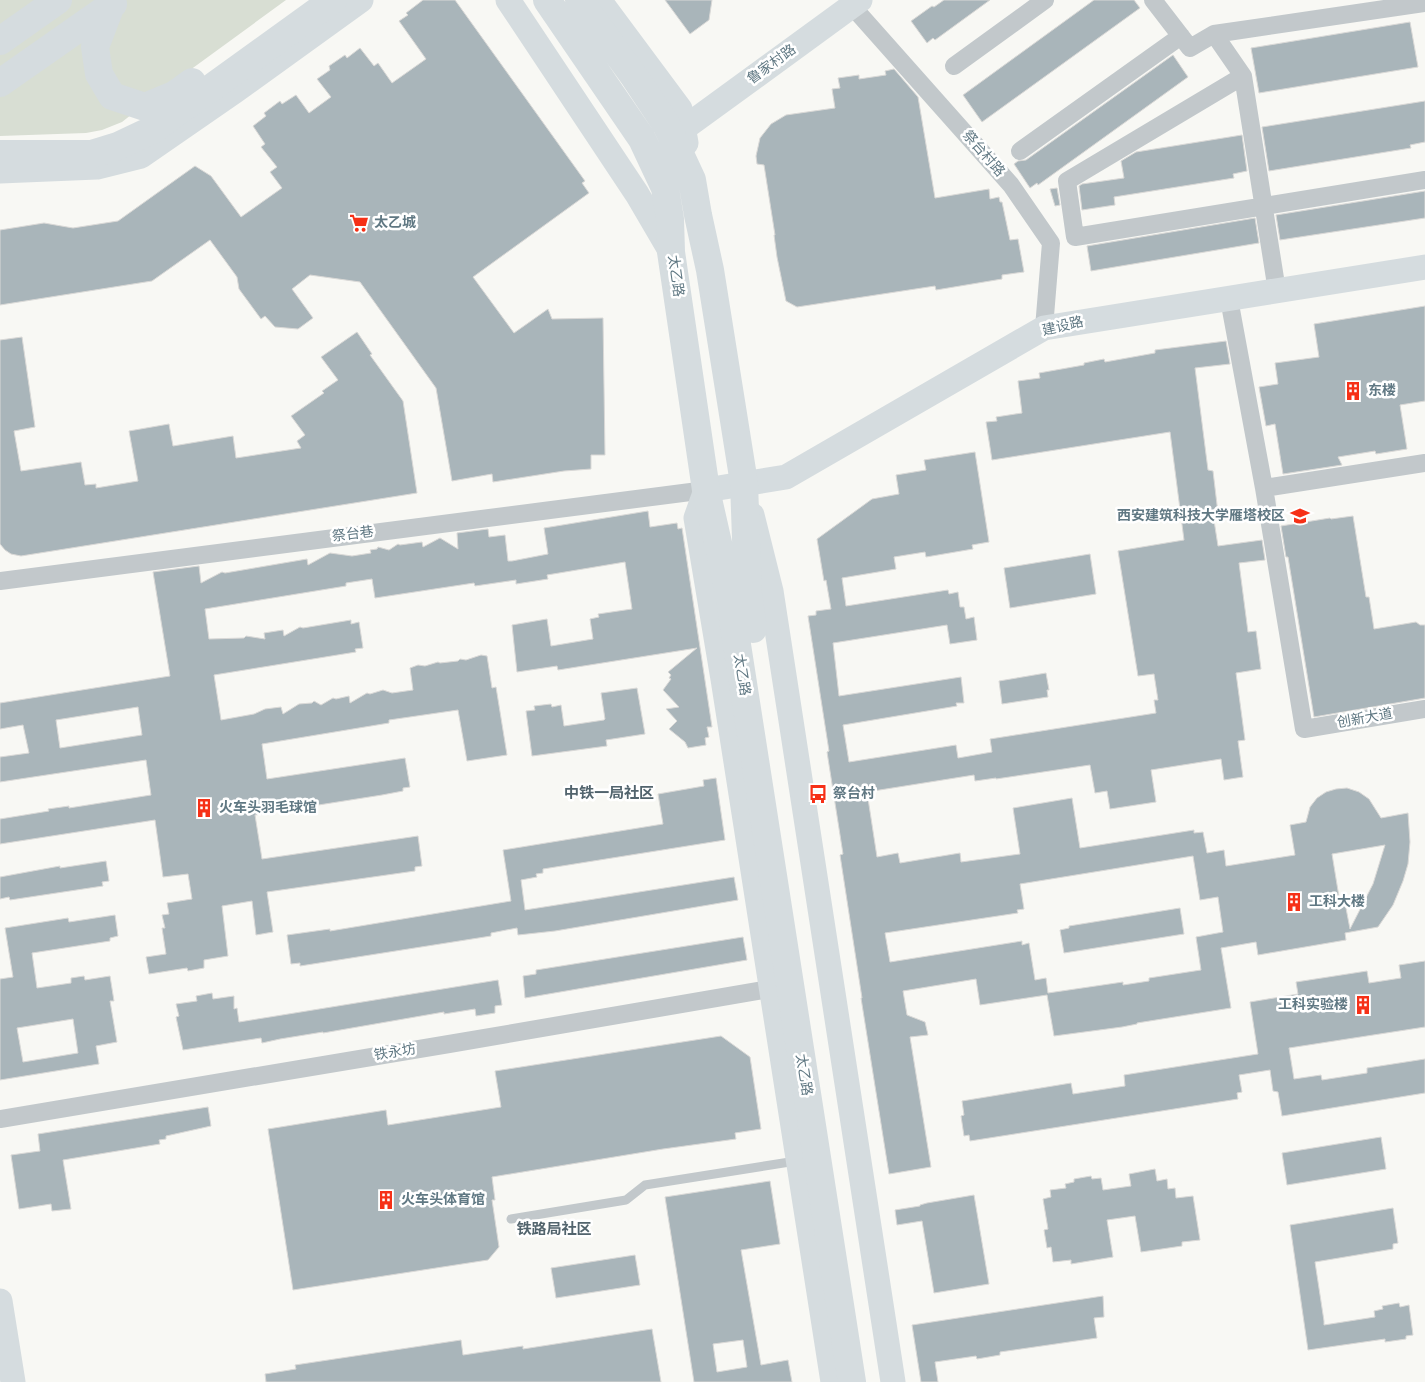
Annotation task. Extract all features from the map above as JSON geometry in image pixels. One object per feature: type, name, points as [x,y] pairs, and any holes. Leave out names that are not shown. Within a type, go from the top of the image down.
[{"type":"main road","points":[[0,41],[58,0]]},
{"type":"main road","points":[[115,3],[95,47],[98,74],[112,96],[145,107],[174,95],[304,0]]},
{"type":"main road","points":[[0,154],[92,154],[118,146],[154,129],[333,0]]},
{"type":"main road","points":[[0,171],[97,167],[141,156],[361,0]]},
{"type":"main road","points":[[508,0],[631,186],[671,252]]},
{"type":"main road","name":"太乙路","points":[[547,0],[642,139],[665,188],[670,219],[671,252],[706,490],[728,587],[780,987],[852,1382]]},
{"type":"main road","name":"太乙路","points":[[579,0],[667,126],[692,180],[710,270],[744,483],[748,594],[808,992],[870,1382]]},
{"type":"main road","points":[[599,0],[680,109],[692,180]]},
{"type":"main road","points":[[0,83],[115,3]]},
{"type":"main road","name":"鲁家村路","points":[[683,129],[856,3]]},
{"type":"main road","name":"建设路","points":[[706,490],[786,477],[1044,328],[1425,267]]},
{"type":"main road","points":[[744,483],[771,591],[893,1382]]},
{"type":"main road","points":[[780,987],[798,1161],[833,1382]]},
{"type":"main road","points":[[0,1301],[13,1382]]},
{"type":"street","points":[[954,66],[1045,0]]},
{"type":"street","points":[[1153,0],[1190,48],[1214,34],[1425,3]]},
{"type":"street","name":"祭台村路","points":[[856,3],[1011,185],[1051,243],[1044,328]]},
{"type":"street","points":[[1214,34],[1243,76],[1277,291]]},
{"type":"street","points":[[1020,151],[1181,36]]},
{"type":"street","points":[[1243,76],[1067,180],[1075,237],[1425,180]]},
{"type":"street","points":[[1229,298],[1264,488],[1425,463]]},
{"type":"street","name":"创新大道","points":[[1264,488],[1304,729],[1425,709]]},
{"type":"street","name":"祭台巷","points":[[0,581],[706,490]]},
{"type":"street","name":"铁永坊","points":[[0,1118],[458,1043],[780,987]]},
{"type":"lane","points":[[511,1219],[626,1200],[645,1185],[798,1161]]},
{"type":"shaded area","points":[[0,0],[286,0],[122,122],[102,130],[86,133],[0,136]]},
{"type":"building","points":[[423,0],[455,0],[585,181],[582,183],[589,193],[473,277],[514,333],[548,309],[552,319],[603,318],[605,455],[591,455],[591,469],[564,471],[493,482],[492,474],[452,481],[436,388],[360,282],[310,275],[292,289],[313,318],[298,329],[275,327],[265,316],[261,319],[239,289],[237,277],[210,240],[152,281],[0,305],[0,230],[44,223],[73,228],[118,221],[195,166],[211,176],[241,217],[282,188],[270,172],[277,167],[261,147],[265,144],[253,126],[266,116],[264,113],[280,101],[282,104],[296,95],[309,113],[331,97],[317,79],[330,70],[329,66],[345,55],[347,58],[360,48],[374,66],[378,63],[392,83],[426,59],[399,21]]},
{"type":"building","points":[[665,0],[712,0],[709,20],[690,34]]},
{"type":"building","points":[[944,0],[990,0],[935,40],[933,38],[927,43],[911,21]]},
{"type":"building","points":[[1094,0],[1134,0],[1140,8],[982,122],[963,95]]},
{"type":"building","points":[[1410,22],[1418,67],[1259,93],[1251,48]]},
{"type":"building","points":[[1173,55],[1188,77],[1038,185],[1037,183],[1030,188],[1014,164],[1018,161],[1026,160]]},
{"type":"building","points":[[894,69],[918,97],[935,198],[989,189],[990,199],[999,197],[1000,202],[1002,202],[1010,240],[1018,239],[1024,272],[1002,275],[1002,279],[936,290],[935,286],[797,307],[786,301],[777,257],[764,165],[757,164],[756,156],[760,138],[771,124],[786,115],[835,108],[832,89],[840,88],[838,78],[859,75],[859,79],[886,75],[885,71]]},
{"type":"building","points":[[1425,101],[1425,142],[1410,145],[1411,148],[1269,171],[1262,127]]},
{"type":"building","points":[[1242,135],[1247,171],[1233,174],[1234,178],[1114,197],[1115,205],[1082,210],[1079,186],[1124,178],[1121,161],[1136,152]]},
{"type":"building","points":[[1057,188],[1060,205],[1055,206],[1050,189]]},
{"type":"building","points":[[1425,191],[1425,218],[1280,240],[1276,215]]},
{"type":"building","points":[[1255,218],[1259,243],[1091,271],[1087,246]]},
{"type":"building","points":[[1425,306],[1425,401],[1400,405],[1407,449],[1376,454],[1375,451],[1338,457],[1342,465],[1283,474],[1275,424],[1266,426],[1259,387],[1278,384],[1275,363],[1319,357],[1314,324]]},
{"type":"building","points":[[357,332],[372,354],[370,355],[403,401],[417,493],[21,556],[11,554],[0,544],[0,340],[22,337],[35,427],[14,431],[21,471],[81,462],[85,485],[96,484],[96,488],[138,481],[129,431],[169,424],[173,446],[233,436],[236,458],[301,448],[297,441],[305,435],[291,416],[324,393],[322,391],[338,380],[321,357]]},
{"type":"building","points":[[1226,341],[1230,364],[1195,368],[1208,470],[1213,471],[1218,513],[1213,514],[1218,546],[1262,540],[1265,560],[1239,563],[1248,632],[1256,631],[1261,669],[1236,673],[1245,740],[1238,741],[1243,777],[1224,780],[1221,759],[1151,770],[1156,802],[1110,809],[1107,791],[1095,793],[1090,765],[975,781],[974,775],[867,792],[877,857],[898,853],[900,863],[960,853],[961,862],[1020,854],[1013,808],[1072,798],[1080,848],[1194,830],[1194,833],[1203,832],[1207,853],[1224,850],[1226,866],[1295,855],[1290,825],[1306,822],[1310,807],[1317,798],[1326,792],[1347,788],[1359,792],[1369,799],[1381,818],[1408,813],[1410,842],[1408,864],[1403,881],[1393,905],[1378,927],[1345,933],[1346,940],[1258,955],[1256,942],[1221,948],[1231,1008],[1122,1027],[1054,1036],[1047,995],[980,1005],[976,979],[903,991],[907,1015],[925,1022],[928,1035],[910,1037],[931,1167],[889,1174],[840,855],[843,854],[808,616],[816,615],[816,611],[831,609],[817,539],[872,499],[899,494],[896,475],[926,470],[924,460],[975,452],[989,542],[972,545],[973,549],[926,557],[925,552],[894,557],[896,569],[842,578],[846,606],[948,590],[949,594],[958,592],[960,607],[964,607],[966,619],[974,617],[977,640],[950,644],[947,625],[833,643],[839,696],[961,677],[964,703],[956,703],[957,706],[843,725],[849,762],[956,745],[958,758],[992,752],[990,739],[1156,713],[1154,700],[1158,700],[1154,674],[1138,676],[1118,551],[1184,540],[1170,432],[992,460],[986,422],[997,421],[996,417],[1022,413],[1018,381],[1040,378],[1039,373],[1084,365],[1084,363],[1104,359],[1105,362],[1155,353],[1155,350]],"holes":[[[1385,845],[1373,884],[1350,929],[1345,903],[1340,903],[1332,854]],[[1193,856],[1200,900],[1218,897],[1223,932],[1196,937],[1201,970],[1149,978],[1149,981],[1123,985],[1123,982],[1048,993],[1046,978],[1035,980],[1029,943],[1022,945],[1022,941],[890,962],[885,933],[1018,913],[1017,910],[1024,909],[1020,884]]]},
{"type":"building","points":[[648,511],[650,527],[677,523],[678,529],[682,528],[712,727],[707,727],[709,737],[705,738],[706,745],[688,748],[685,742],[669,729],[677,721],[666,709],[679,707],[663,690],[671,679],[669,678],[671,675],[668,672],[697,648],[558,670],[557,666],[517,672],[512,625],[547,619],[551,646],[593,639],[590,619],[599,617],[598,614],[632,609],[625,562],[547,575],[548,579],[516,584],[516,580],[475,586],[474,583],[375,598],[372,579],[346,583],[346,586],[205,609],[209,639],[244,638],[246,636],[265,639],[264,633],[283,630],[284,636],[300,627],[351,620],[351,624],[359,622],[363,648],[355,649],[356,652],[214,675],[221,720],[281,707],[283,714],[299,704],[312,703],[314,701],[321,705],[333,698],[349,696],[350,703],[367,693],[370,694],[383,690],[392,693],[413,690],[410,668],[438,662],[466,660],[481,655],[487,656],[492,688],[496,687],[507,755],[467,761],[458,710],[389,720],[389,723],[262,744],[267,779],[405,758],[410,787],[403,788],[403,791],[382,795],[255,815],[262,859],[418,836],[422,866],[415,867],[415,871],[267,892],[273,932],[256,935],[252,901],[222,906],[228,956],[204,960],[204,968],[188,971],[187,968],[149,974],[146,957],[166,954],[162,928],[165,928],[162,915],[169,914],[167,903],[192,899],[188,874],[163,877],[155,820],[0,844],[0,819],[49,811],[48,809],[69,806],[69,808],[151,795],[146,760],[0,782],[0,757],[29,753],[23,725],[0,729],[0,703],[170,676],[153,572],[199,566],[201,583],[222,572],[307,559],[308,565],[330,553],[352,556],[371,553],[370,550],[377,549],[378,547],[389,550],[398,544],[422,542],[423,547],[440,538],[458,549],[457,533],[488,529],[489,537],[505,535],[508,561],[512,561],[548,554],[544,528]],"holes":[[[138,707],[142,735],[60,748],[56,720]]]},
{"type":"building","points":[[1353,516],[1366,597],[1369,597],[1374,629],[1416,622],[1420,625],[1425,625],[1425,698],[1314,717],[1288,557],[1286,557],[1281,526]]},
{"type":"building","points":[[1090,554],[1096,594],[1010,608],[1004,568]]},
{"type":"building","points":[[1046,673],[1049,690],[1047,690],[1048,697],[1002,704],[999,681]]},
{"type":"building","points":[[637,688],[645,734],[606,740],[607,746],[532,756],[526,711],[535,710],[534,706],[551,704],[552,707],[561,705],[564,726],[604,720],[601,693]]},
{"type":"building","points":[[716,778],[725,840],[543,869],[543,873],[536,874],[537,877],[521,880],[525,910],[734,877],[738,900],[555,931],[518,935],[517,928],[491,933],[491,936],[300,966],[300,963],[291,964],[287,935],[330,929],[330,931],[511,901],[503,850],[663,824],[658,794],[704,786],[703,780]]},
{"type":"building","points":[[106,861],[109,881],[102,882],[103,886],[10,900],[9,897],[0,899],[0,877],[60,866],[60,868]]},
{"type":"building","points":[[1180,908],[1184,934],[1064,953],[1060,930],[1069,928],[1069,926]]},
{"type":"building","points":[[115,915],[118,936],[110,938],[110,941],[32,953],[37,988],[71,983],[71,978],[84,976],[85,980],[110,976],[114,1001],[110,1001],[117,1042],[96,1046],[99,1064],[0,1080],[0,979],[13,977],[5,928],[68,918],[69,922]],"holes":[[[73,1019],[78,1053],[23,1062],[17,1028]]]},
{"type":"building","points":[[743,937],[747,960],[525,998],[523,976],[536,974],[536,970]]},
{"type":"building","points":[[1425,961],[1425,1027],[1289,1048],[1294,1079],[1321,1075],[1322,1080],[1367,1073],[1367,1068],[1425,1059],[1425,1093],[1282,1116],[1278,1092],[1273,1091],[1270,1070],[1239,1075],[1242,1092],[1237,1093],[1238,1099],[970,1141],[969,1135],[964,1136],[961,1116],[964,1115],[962,1101],[1071,1083],[1073,1094],[1125,1086],[1124,1075],[1258,1054],[1250,1002],[1298,994],[1296,982],[1367,971],[1369,983],[1401,978],[1399,965]]},
{"type":"building","points":[[498,980],[502,1005],[495,1006],[495,1013],[476,1016],[475,1009],[444,1014],[444,1012],[262,1043],[261,1038],[183,1050],[176,1017],[179,1016],[176,1004],[197,1001],[196,996],[212,993],[213,999],[234,996],[234,1009],[237,1008],[239,1022]]},
{"type":"building","points":[[721,1036],[750,1057],[761,1129],[735,1133],[736,1139],[492,1177],[495,1200],[492,1200],[499,1247],[488,1260],[293,1290],[268,1129],[386,1110],[388,1125],[501,1107],[495,1071]]},
{"type":"building","points":[[208,1107],[211,1126],[166,1136],[166,1139],[159,1140],[160,1144],[63,1160],[71,1209],[52,1211],[51,1204],[19,1209],[11,1155],[40,1151],[38,1134]]},
{"type":"building","points":[[1381,1137],[1386,1169],[1287,1185],[1282,1153]]},
{"type":"building","points":[[1155,1169],[1157,1181],[1167,1179],[1168,1189],[1175,1188],[1176,1198],[1193,1196],[1200,1240],[1182,1242],[1182,1246],[1141,1252],[1135,1216],[1107,1220],[1113,1257],[1071,1264],[1071,1260],[1053,1262],[1051,1247],[1047,1248],[1044,1230],[1048,1229],[1043,1199],[1051,1197],[1050,1190],[1066,1188],[1065,1184],[1074,1182],[1074,1179],[1091,1176],[1092,1179],[1101,1178],[1103,1190],[1131,1186],[1129,1174]]},
{"type":"building","points":[[770,1181],[780,1244],[741,1250],[761,1365],[788,1360],[792,1382],[694,1382],[665,1197]],"holes":[[[743,1340],[747,1367],[717,1372],[713,1344]]]},
{"type":"building","points":[[974,1195],[989,1284],[934,1293],[922,1221],[897,1225],[895,1210]]},
{"type":"building","points":[[1393,1208],[1398,1243],[1393,1244],[1393,1249],[1315,1262],[1324,1325],[1375,1317],[1374,1311],[1383,1309],[1382,1306],[1399,1303],[1400,1307],[1409,1305],[1413,1335],[1406,1336],[1406,1339],[1385,1342],[1385,1339],[1308,1350],[1290,1225]]},
{"type":"building","points":[[635,1255],[640,1285],[556,1298],[551,1268]]},
{"type":"building","points":[[1103,1296],[1104,1317],[1094,1318],[1097,1338],[1000,1352],[1000,1355],[977,1359],[976,1356],[935,1362],[938,1382],[921,1382],[912,1325]]},
{"type":"building","points":[[652,1329],[661,1382],[266,1382],[265,1374],[296,1369],[295,1365],[461,1340],[463,1355],[523,1346],[523,1349]]},
{"type":"place","name":"太乙城","points":[[359,223]]},
{"type":"place","name":"东楼","points":[[1353,391]]},
{"type":"place","name":"西安建筑科技大学雁塔校区","points":[[1300,516]]},
{"type":"place","name":"祭台村","points":[[818,794]]},
{"type":"place","name":"火车头羽毛球馆","points":[[204,808]]},
{"type":"place","name":"工科大楼","points":[[1294,902]]},
{"type":"place","name":"工科实验楼","points":[[1363,1005]]},
{"type":"place","name":"火车头体育馆","points":[[386,1200]]},
{"type":"district","name":"中铁一局社区","points":[[609,794]]},
{"type":"district","name":"铁路局社区","points":[[554,1230]]}]
